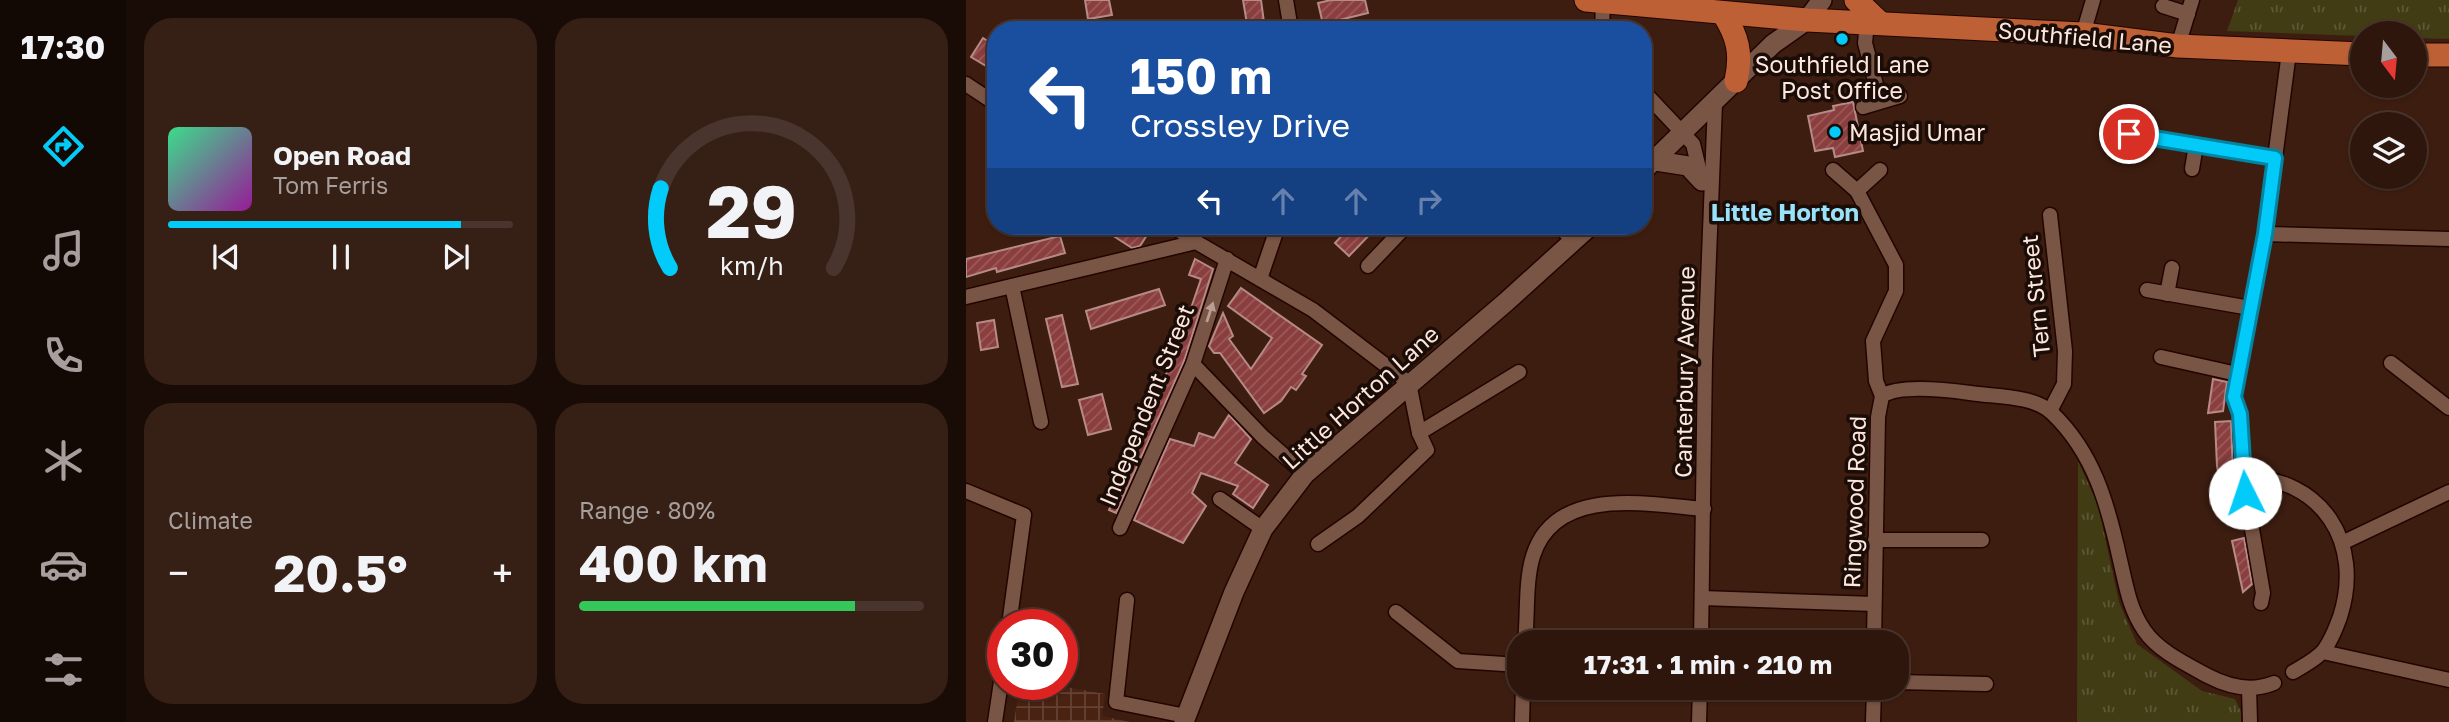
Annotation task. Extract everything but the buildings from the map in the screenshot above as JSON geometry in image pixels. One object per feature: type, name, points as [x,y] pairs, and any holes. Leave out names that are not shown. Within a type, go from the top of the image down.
[{"type":"main road","points":[[1856,0],[1873,23]]},
{"type":"main road","name":"Southfield Lane","points":[[1595,1],[1723,13],[1814,7],[1873,23],[2083,34],[2178,46],[2350,54]]},
{"type":"main road","points":[[1723,13],[1739,45],[1736,81]]},
{"type":"main road","points":[[2427,55],[2449,55]]},
{"type":"street","points":[[1286,0],[1290,21]]},
{"type":"street","points":[[2083,34],[2093,0]]},
{"type":"street","points":[[1595,1],[1600,21]]},
{"type":"street","points":[[2163,6],[2190,7],[2178,46]]},
{"type":"street","points":[[1652,163],[1814,7]]},
{"type":"street","points":[[1873,23],[1865,43],[1880,100]]},
{"type":"street","points":[[2261,603],[2263,593],[2243,477],[2240,414],[2234,397],[2265,234],[2289,52]]},
{"type":"street","points":[[966,84],[987,98]]},
{"type":"street","points":[[1863,107],[1900,96]]},
{"type":"street","points":[[1652,100],[1683,132],[1698,153],[1711,217]]},
{"type":"street","name":"Canterbury Avenue","points":[[1701,630],[1705,359],[1715,103]]},
{"type":"street","points":[[2129,134],[2275,158]]},
{"type":"street","points":[[2192,169],[2196,145]]},
{"type":"street","points":[[1652,166],[1688,166],[1702,181]]},
{"type":"street","points":[[1833,170],[1857,191],[1896,265],[1896,290],[1873,341],[1876,381],[1882,396]]},
{"type":"street","points":[[1857,191],[1880,170]]},
{"type":"street","name":"Tern Street","points":[[2050,215],[2065,351],[2064,384],[2050,411]]},
{"type":"street","points":[[2265,234],[2449,239]]},
{"type":"street","points":[[1186,235],[1313,310],[1409,383],[1419,433],[1427,450],[1358,516],[1318,544]]},
{"type":"street","points":[[1260,279],[1275,235]]},
{"type":"street","points":[[1368,266],[1397,235]]},
{"type":"street","points":[[1568,235],[1574,241]]},
{"type":"street","name":"Little Horton Lane","points":[[1185,719],[1234,592],[1263,529],[1304,474],[1580,235]]},
{"type":"street","points":[[966,297],[1196,242]]},
{"type":"street","name":"Independent Street","points":[[1120,528],[1193,364],[1227,259]]},
{"type":"street","points":[[2167,293],[2172,268]]},
{"type":"street","points":[[1012,286],[1041,422]]},
{"type":"street","points":[[2147,290],[2250,308]]},
{"type":"street","points":[[2161,357],[2237,374]]},
{"type":"street","points":[[2391,363],[2449,408]]},
{"type":"street","points":[[1193,364],[1263,437],[1304,474]]},
{"type":"street","points":[[1419,433],[1518,372]]},
{"type":"street","name":"Ringwood Road","points":[[1874,630],[1878,417],[1882,396],[1890,391],[1950,390],[2028,401],[2050,411]]},
{"type":"street","points":[[2050,411],[2086,453],[2100,486],[2128,601],[2145,631],[2165,651],[2219,681],[2249,688],[2274,683]]},
{"type":"street","points":[[2243,477],[2282,481],[2308,497],[2332,522],[2344,542],[2348,580],[2335,631],[2323,652],[2293,672]]},
{"type":"street","points":[[966,491],[1024,515],[1011,609]]},
{"type":"street","points":[[2344,542],[2449,492]]},
{"type":"street","points":[[1220,499],[1263,529]]},
{"type":"street","points":[[1526,630],[1532,558],[1543,533],[1562,516],[1584,506],[1623,503],[1704,509]]},
{"type":"street","points":[[1875,540],[1982,540]]},
{"type":"street","points":[[1702,598],[1874,604]]},
{"type":"street","points":[[1127,600],[1116,702],[1185,719]]},
{"type":"street","points":[[1396,612],[1458,661],[1507,664]]},
{"type":"street","points":[[2323,652],[2449,680]]},
{"type":"street","points":[[1909,682],[1986,684]]},
{"type":"street","points":[[2249,688],[2250,722]]},
{"type":"street","points":[[995,722],[998,700]]},
{"type":"street","points":[[1522,722],[1523,700]]},
{"type":"street","points":[[1699,722],[1700,700]]},
{"type":"street","points":[[1873,722],[1874,700]]},
{"type":"shaded area","points":[[1078,689],[1105,694],[1102,716],[1130,722],[1014,722],[1017,700],[1078,700]]},
{"type":"green space","points":[[2238,0],[2449,0],[2449,39],[2427,38],[2427,21],[2350,21],[2350,36],[2227,31]]},
{"type":"green space","points":[[2078,461],[2098,505],[2119,602],[2137,644],[2202,691],[2235,699],[2241,712],[2241,722],[2077,722]]},
{"type":"place","name":"Southfield Lane Post Office","points":[[1842,39]]},
{"type":"place","name":"Masjid Umar","points":[[1835,132]]},
{"type":"district","name":"Little Horton","points":[[1785,211]]},
{"type":"route","points":[[2129,134],[2275,158],[2265,234],[2241,348],[2234,397],[2240,414],[2245,493]]}]
